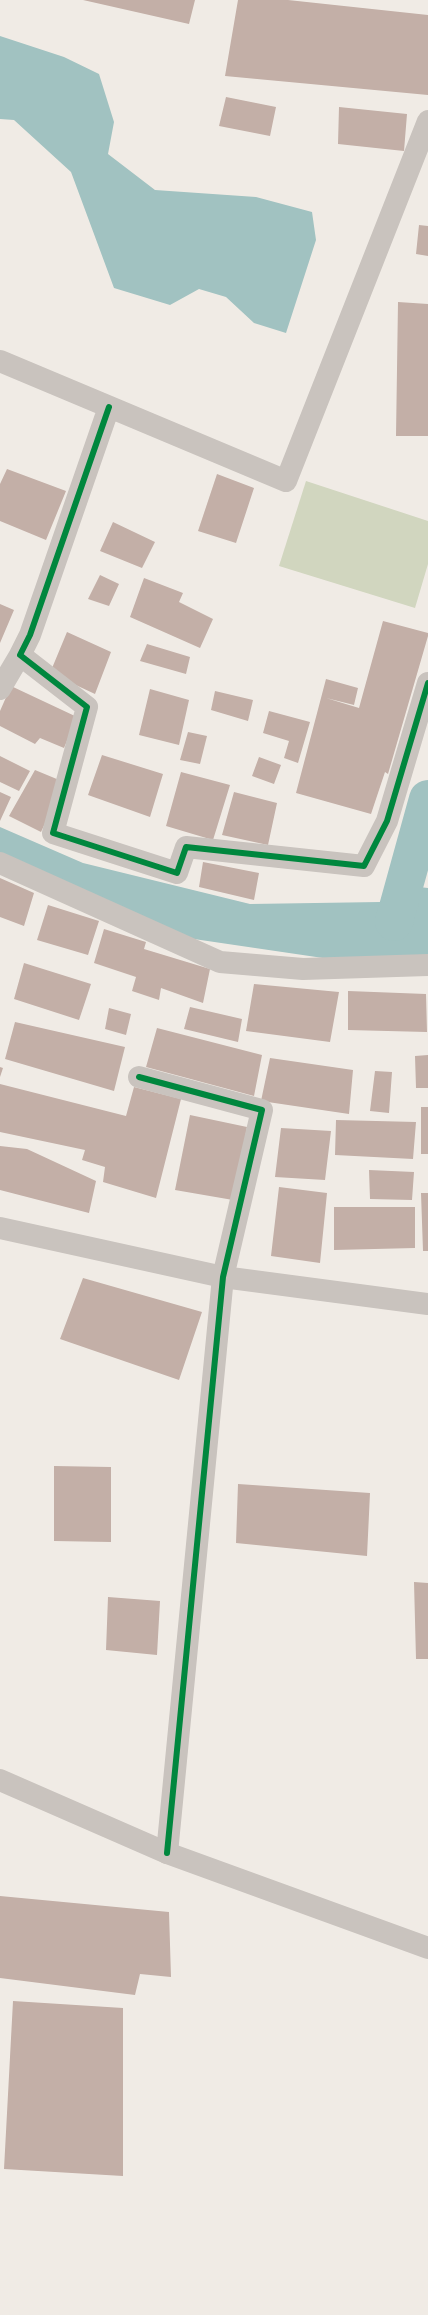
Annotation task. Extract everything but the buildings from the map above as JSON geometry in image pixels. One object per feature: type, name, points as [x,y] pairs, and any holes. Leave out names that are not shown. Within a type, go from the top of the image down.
[{"type":"street","points":[[0,361],[286,481],[428,121]]},
{"type":"street","points":[[0,689],[30,635],[109,407]]},
{"type":"street","points":[[20,655],[87,707],[53,833],[177,873],[186,847],[364,866],[387,821],[428,683]]},
{"type":"street","points":[[0,863],[220,962],[303,969],[428,965]]},
{"type":"street","points":[[139,1077],[262,1110],[223,1277],[168,1853]]},
{"type":"street","points":[[0,1228],[223,1277],[428,1304]]},
{"type":"street","points":[[0,1780],[168,1853],[428,1948]]},
{"type":"green space","points":[[306,481],[428,521],[428,564],[415,608],[279,566]]},
{"type":"water","points":[[0,36],[64,57],[99,74],[114,122],[108,154],[155,190],[256,197],[312,212],[316,240],[286,333],[254,323],[226,297],[199,289],[170,305],[114,288],[71,172],[14,120],[0,119]]},
{"type":"water","points":[[0,827],[83,863],[250,904],[380,902],[392,884],[428,888],[428,959],[323,958],[160,934],[0,872]]},
{"type":"waterway","points":[[394,922],[428,799]]},
{"type":"cycle path","points":[[109,407],[30,635],[20,655],[87,707],[53,833],[177,873],[186,847],[364,866],[387,821],[428,683]]},
{"type":"cycle path","points":[[139,1077],[262,1110],[223,1277],[167,1853]]}]
